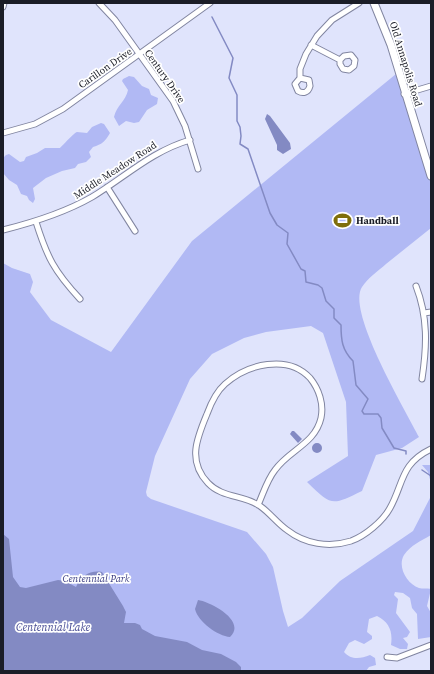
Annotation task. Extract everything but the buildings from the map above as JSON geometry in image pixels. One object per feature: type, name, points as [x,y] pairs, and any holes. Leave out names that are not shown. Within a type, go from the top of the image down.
[{"type":"street","points":[[3,7],[4,3]]},
{"type":"street","name":"Century Drive","points":[[99,3],[115,20],[172,101],[185,126],[198,169]]},
{"type":"street","name":"Carillon Drive","points":[[3,133],[35,124],[54,114],[139,55],[210,3]]},
{"type":"street","points":[[300,78],[302,63],[311,45],[332,20],[360,3]]},
{"type":"street","name":"Old Annapolis Road","points":[[374,3],[391,45],[404,94],[431,176]]},
{"type":"street","points":[[311,45],[340,60]]},
{"type":"street","points":[[404,94],[431,86]]},
{"type":"street","name":"Middle Meadow Road","points":[[3,230],[36,222],[67,210],[107,187],[157,153],[190,140]]},
{"type":"street","points":[[107,187],[135,231]]},
{"type":"street","points":[[36,222],[51,263],[59,276],[80,298]]},
{"type":"street","points":[[416,286],[424,313],[427,340],[422,379]]},
{"type":"street","points":[[424,313],[431,312]]},
{"type":"street","points":[[258,505],[275,469],[309,440],[314,434],[321,416],[320,396],[312,382],[301,371],[292,366],[282,364],[272,363],[260,366],[244,372],[226,383],[213,399],[197,437],[195,449],[198,468],[213,488],[258,505],[272,515],[286,530],[302,540],[316,544],[350,541],[359,537],[385,515],[406,470],[417,457],[431,448]]},
{"type":"street","points":[[387,657],[397,658],[431,645]]},
{"type":"green space","name":"Centennial Park","points":[[396,74],[431,183],[431,228],[370,278],[362,287],[359,299],[362,317],[380,361],[419,437],[402,448],[376,455],[362,491],[338,501],[332,501],[322,496],[307,482],[348,456],[346,402],[323,333],[311,326],[266,332],[244,338],[212,354],[190,379],[155,456],[146,492],[147,496],[151,499],[247,532],[266,554],[273,567],[288,627],[302,618],[340,581],[413,531],[431,496],[431,535],[410,548],[404,555],[402,565],[404,574],[411,583],[419,588],[431,589],[427,606],[431,613],[431,637],[418,639],[417,614],[412,608],[410,598],[403,593],[395,592],[394,595],[398,599],[396,613],[410,632],[407,637],[403,638],[408,644],[407,649],[400,649],[391,645],[391,631],[385,621],[377,616],[369,619],[367,632],[372,636],[372,639],[364,644],[355,640],[349,643],[344,652],[353,658],[370,655],[375,658],[376,665],[369,667],[366,671],[3,671],[3,263],[12,268],[30,274],[33,282],[30,292],[51,320],[111,352],[192,241]]},
{"type":"green space","points":[[129,76],[134,77],[142,86],[149,89],[151,95],[158,98],[157,104],[147,110],[139,122],[134,123],[126,121],[119,126],[114,117],[128,90],[122,81]]},
{"type":"green space","points":[[101,123],[104,124],[110,133],[103,142],[93,147],[89,152],[91,157],[86,162],[78,164],[75,168],[62,171],[46,178],[33,188],[35,199],[33,203],[27,196],[21,194],[17,185],[9,180],[3,173],[3,158],[6,155],[9,154],[20,162],[24,161],[26,157],[45,148],[60,148],[77,132],[87,133],[92,127]]},
{"type":"green space","points":[[422,465],[431,465],[431,483],[428,472]]},
{"type":"water","points":[[267,114],[290,143],[291,149],[283,154],[277,150],[277,145],[265,119]]},
{"type":"water","points":[[294,431],[302,439],[298,443],[290,434]]},
{"type":"water","points":[[317,443],[322,448],[317,453],[312,448]]},
{"type":"water","name":"Centennial Lake","points":[[3,534],[9,539],[13,577],[20,587],[26,588],[58,580],[65,581],[76,587],[80,580],[86,575],[94,572],[102,572],[126,612],[124,623],[135,623],[140,625],[142,629],[155,636],[187,642],[202,650],[221,654],[236,662],[241,667],[241,671],[3,671]]},
{"type":"water","points":[[198,600],[218,608],[231,619],[234,625],[234,631],[230,637],[209,628],[200,619],[195,609]]},
{"type":"waterway","points":[[212,17],[233,58],[229,78],[237,95],[237,121],[240,127],[240,144],[248,149],[270,213],[277,225],[288,233],[287,244],[301,269],[305,271],[306,282],[318,285],[322,288],[326,301],[334,309],[334,318],[341,325],[344,349],[353,361],[356,385],[368,399],[362,411],[364,414],[378,414],[381,418],[382,428],[394,448],[406,451],[406,454]]},
{"type":"waterway","points":[[422,470],[431,476]]},
{"type":"place","name":"Handball","points":[[343,220]]}]
